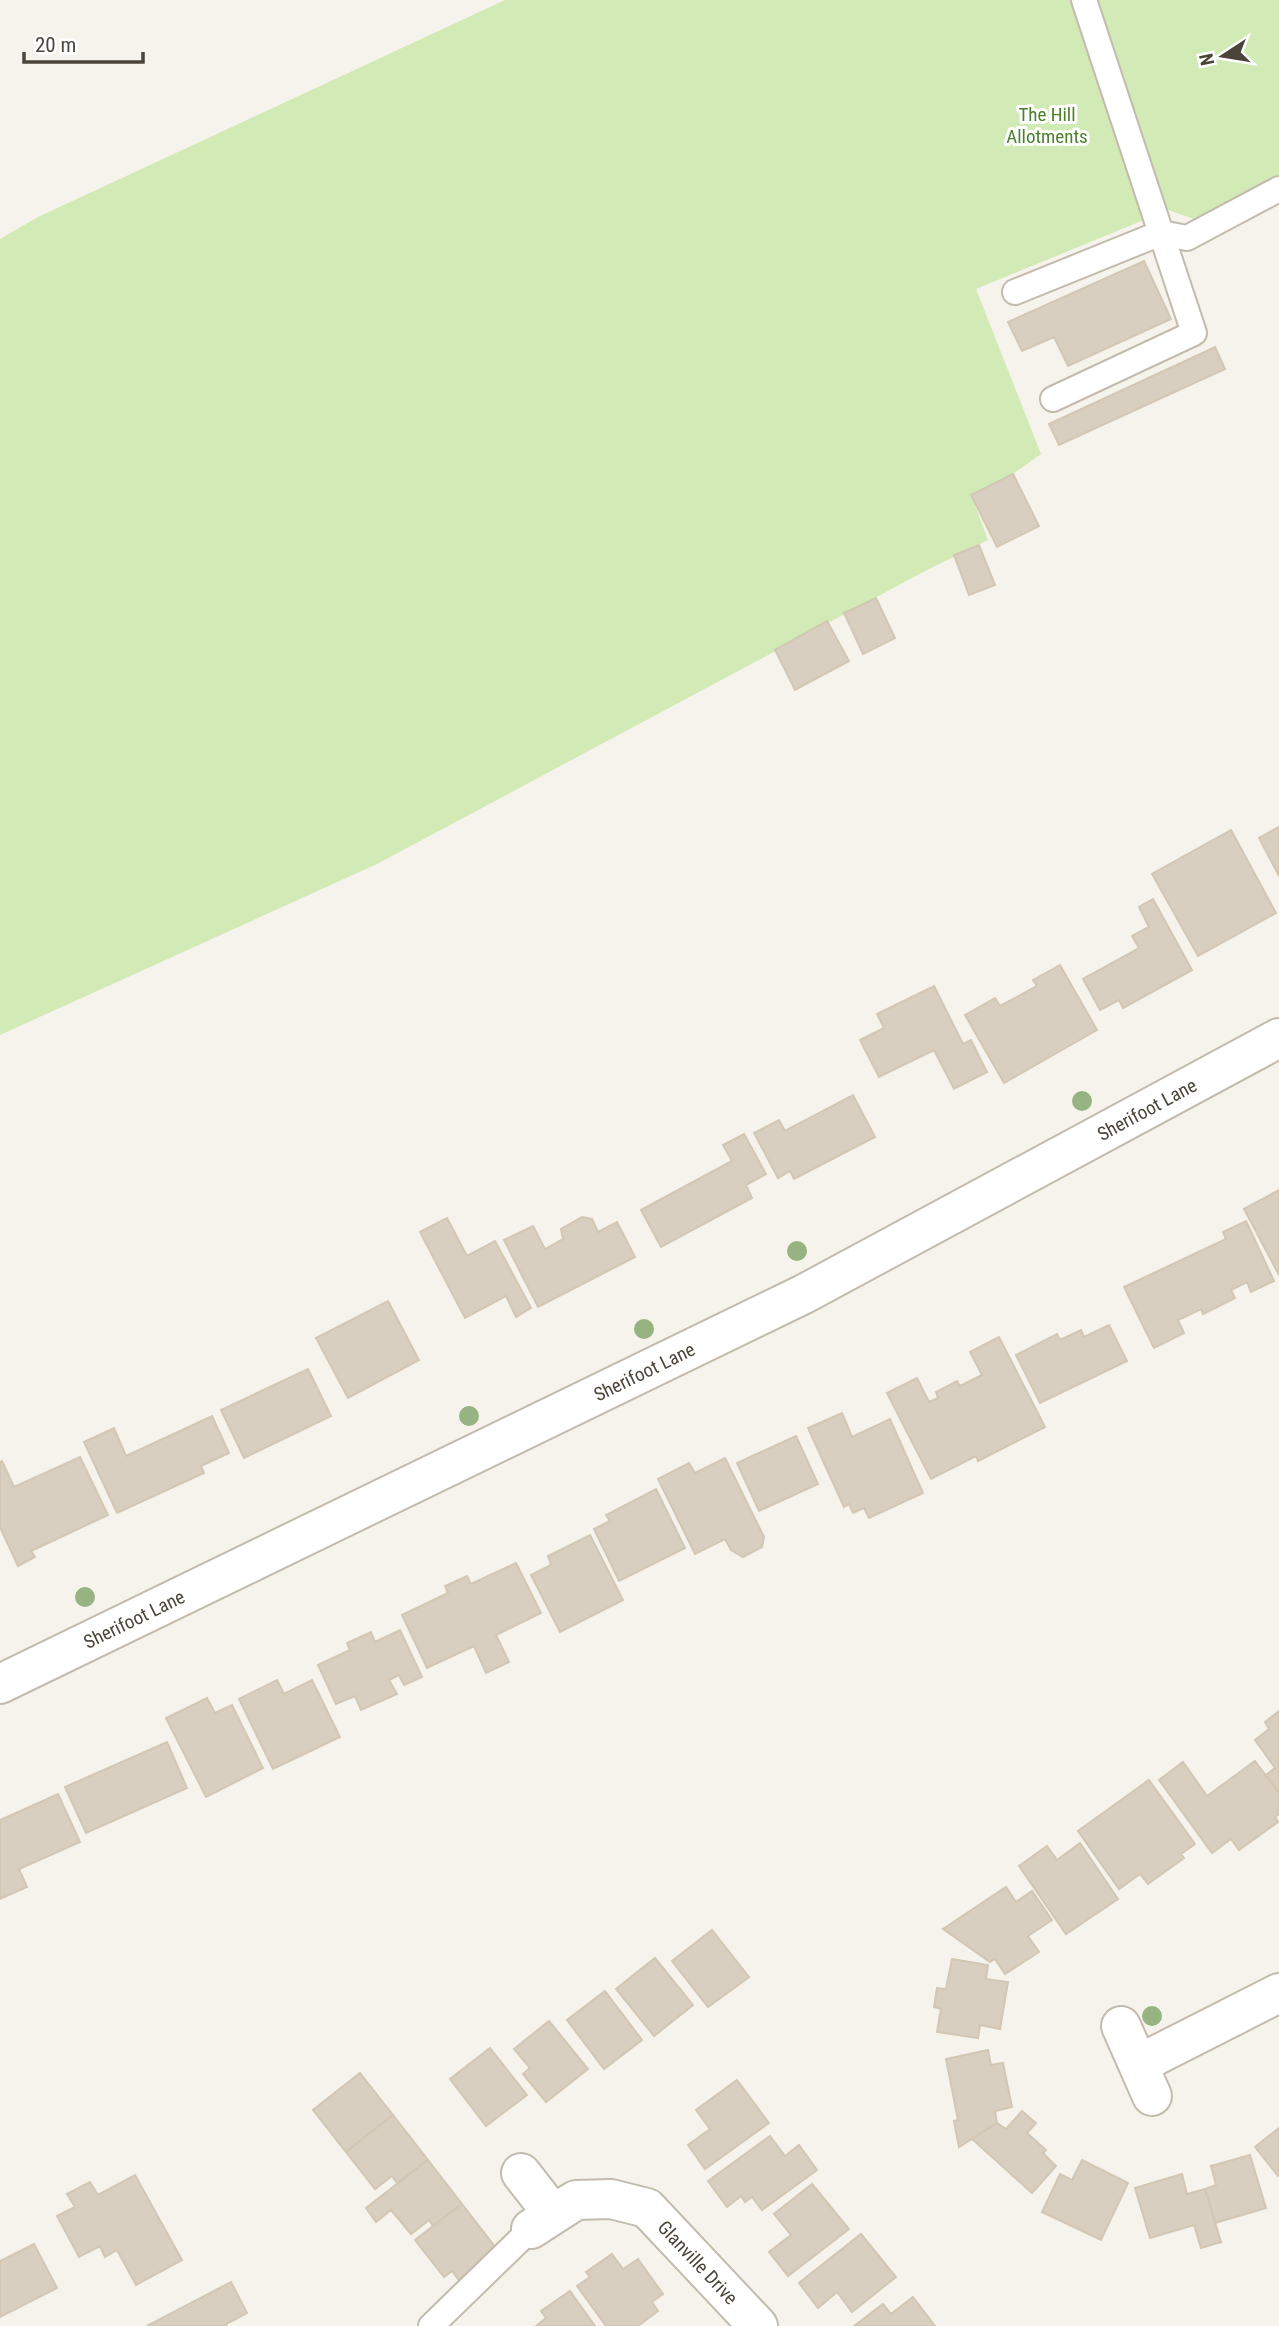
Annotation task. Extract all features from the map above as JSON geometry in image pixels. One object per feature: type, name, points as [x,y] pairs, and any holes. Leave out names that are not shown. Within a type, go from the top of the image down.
[{"type":"street","name":"Sherifoot Lane","points":[[0,1684],[804,1294],[1279,1038]]},
{"type":"street","points":[[1121,2026],[1145,2080],[1279,1993]]},
{"type":"street","points":[[522,2173],[542,2222]]},
{"type":"street","name":"Glanville Drive","points":[[542,2222],[576,2200],[611,2199],[648,2208],[758,2326]]},
{"type":"lane","points":[[1053,399],[1194,333],[1084,0]]},
{"type":"lane","points":[[1014,292],[1161,233],[1187,238],[1279,189]]},
{"type":"lane","points":[[431,2326],[542,2222]]},
{"type":"green space","name":"The Hill Allotments","points":[[505,0],[1279,0],[1279,186],[1203,222],[1168,210],[976,289],[1041,454],[1013,474],[971,495],[988,540],[377,864],[0,1035],[0,239],[38,217]]},
{"type":"building","points":[[1144,261],[1171,319],[1068,366],[1054,337],[1022,351],[1008,322]]},
{"type":"building","points":[[1215,347],[1225,369],[1059,445],[1049,424]]},
{"type":"building","points":[[1013,474],[1039,526],[997,547],[971,495]]},
{"type":"building","points":[[979,545],[995,585],[969,595],[954,555]]},
{"type":"building","points":[[876,598],[895,638],[863,654],[844,613]]},
{"type":"building","points":[[827,621],[849,661],[795,690],[775,650]]},
{"type":"building","points":[[1279,827],[1279,876],[1259,838]]},
{"type":"building","points":[[1231,830],[1276,913],[1198,956],[1152,874]]},
{"type":"building","points":[[1153,899],[1192,970],[1123,1008],[1119,1000],[1100,1010],[1083,979],[1139,948],[1132,936],[1149,927],[1139,907]]},
{"type":"building","points":[[1060,965],[1097,1030],[1004,1083],[965,1015],[995,998],[1000,1006],[1037,986],[1033,980]]},
{"type":"building","points":[[934,986],[963,1044],[971,1040],[987,1072],[954,1089],[934,1050],[879,1077],[860,1040],[884,1028],[877,1014]]},
{"type":"building","points":[[853,1095],[875,1137],[794,1179],[790,1171],[778,1178],[754,1133],[779,1120],[785,1131]]},
{"type":"building","points":[[744,1134],[766,1174],[746,1185],[752,1198],[661,1247],[641,1210],[732,1161],[723,1145]]},
{"type":"building","points":[[1279,1190],[1279,1275],[1244,1209]]},
{"type":"building","points":[[582,1217],[592,1219],[598,1232],[617,1222],[635,1257],[538,1307],[504,1240],[533,1226],[545,1249],[563,1239],[561,1229]]},
{"type":"building","points":[[447,1218],[467,1256],[495,1241],[531,1308],[516,1317],[506,1296],[465,1318],[420,1232]]},
{"type":"building","points":[[1246,1221],[1274,1281],[1251,1292],[1247,1282],[1231,1290],[1235,1298],[1203,1314],[1201,1309],[1178,1320],[1184,1333],[1154,1348],[1124,1287],[1226,1239],[1223,1232]]},
{"type":"building","points":[[388,1301],[419,1360],[348,1398],[316,1338]]},
{"type":"building","points":[[1109,1325],[1127,1361],[1040,1403],[1016,1355],[1057,1334],[1060,1340],[1081,1330],[1084,1337]]},
{"type":"building","points":[[999,1337],[1045,1427],[978,1461],[976,1456],[931,1479],[887,1393],[917,1378],[929,1402],[938,1398],[936,1392],[957,1381],[960,1386],[982,1375],[970,1352]]},
{"type":"building","points":[[308,1369],[331,1416],[244,1458],[221,1410]]},
{"type":"building","points":[[842,1413],[852,1437],[890,1419],[923,1493],[869,1518],[864,1508],[853,1513],[849,1504],[844,1507],[808,1428]]},
{"type":"building","points":[[212,1416],[229,1453],[201,1466],[204,1473],[117,1513],[84,1442],[114,1428],[126,1456]]},
{"type":"building","points":[[796,1436],[818,1484],[759,1511],[737,1463]]},
{"type":"building","points":[[80,1457],[108,1515],[31,1551],[35,1557],[18,1566],[0,1527],[0,1462],[2,1461],[14,1487]]},
{"type":"building","points":[[725,1458],[764,1537],[762,1547],[743,1557],[731,1550],[725,1539],[695,1554],[658,1479],[689,1463],[695,1473]]},
{"type":"building","points":[[656,1489],[685,1548],[619,1581],[594,1529],[610,1521],[606,1515]]},
{"type":"building","points":[[590,1535],[623,1600],[560,1632],[531,1575],[551,1565],[548,1556]]},
{"type":"building","points":[[516,1563],[541,1613],[496,1635],[509,1662],[486,1673],[474,1646],[427,1668],[402,1615],[448,1593],[445,1586],[467,1576],[471,1584]]},
{"type":"building","points":[[400,1630],[422,1677],[404,1685],[399,1675],[389,1680],[397,1694],[361,1710],[355,1696],[336,1704],[318,1665],[350,1650],[347,1643],[371,1632],[375,1642]]},
{"type":"building","points":[[277,1680],[284,1694],[312,1680],[340,1737],[273,1769],[239,1699]]},
{"type":"building","points":[[207,1698],[215,1713],[232,1705],[263,1768],[206,1797],[166,1718]]},
{"type":"building","points":[[1279,1711],[1279,1793],[1266,1775],[1275,1768],[1255,1740],[1269,1729],[1265,1722]]},
{"type":"building","points":[[167,1742],[187,1788],[86,1833],[65,1787]]},
{"type":"building","points":[[1255,1761],[1279,1793],[1279,1814],[1275,1817],[1278,1822],[1239,1850],[1231,1839],[1212,1853],[1159,1780],[1183,1762],[1207,1796]]},
{"type":"building","points":[[1149,1780],[1195,1844],[1181,1854],[1184,1858],[1148,1884],[1140,1874],[1119,1889],[1078,1831]]},
{"type":"building","points":[[58,1794],[80,1842],[19,1869],[27,1887],[0,1899],[0,1820]]},
{"type":"building","points":[[1080,1843],[1118,1899],[1066,1934],[1019,1866],[1047,1846],[1057,1860]]},
{"type":"building","points":[[1006,1887],[1016,1902],[1032,1891],[1052,1920],[1028,1936],[1039,1952],[1005,1974],[995,1959],[990,1962],[943,1929]]},
{"type":"building","points":[[712,1930],[749,1977],[708,2007],[672,1961]]},
{"type":"building","points":[[655,1958],[693,2005],[654,2036],[616,1989]]},
{"type":"building","points":[[952,1959],[988,1965],[986,1979],[1008,1982],[1000,2029],[980,2025],[978,2038],[937,2032],[941,2009],[934,2007],[937,1988],[946,1989]]},
{"type":"building","points":[[605,1991],[642,2040],[604,2069],[567,2020]]},
{"type":"building","points":[[549,2021],[588,2069],[546,2102],[523,2074],[530,2068],[514,2049]]},
{"type":"building","points":[[490,2048],[527,2095],[486,2126],[450,2079]]},
{"type":"building","points":[[988,2050],[991,2065],[1003,2063],[1012,2107],[995,2111],[997,2123],[959,2147],[954,2121],[958,2120],[946,2059]]},
{"type":"building","points":[[360,2073],[393,2115],[346,2152],[313,2110]]},
{"type":"building","points":[[737,2080],[769,2123],[705,2169],[688,2145],[710,2129],[696,2110]]},
{"type":"building","points":[[1022,2111],[1036,2123],[1027,2133],[1046,2150],[1043,2153],[1056,2166],[1032,2193],[972,2139],[997,2123],[1006,2129]]},
{"type":"building","points":[[393,2115],[428,2160],[397,2183],[392,2176],[375,2189],[346,2152]]},
{"type":"building","points":[[1279,2128],[1279,2176],[1278,2176],[1255,2147]]},
{"type":"building","points":[[770,2136],[785,2156],[799,2145],[817,2170],[762,2210],[752,2197],[745,2202],[741,2196],[727,2207],[708,2181]]},
{"type":"building","points":[[1250,2155],[1266,2208],[1215,2223],[1205,2189],[1216,2185],[1211,2166]]},
{"type":"building","points":[[428,2160],[462,2204],[433,2226],[429,2220],[411,2234],[391,2210],[376,2222],[366,2208]]},
{"type":"building","points":[[1082,2160],[1128,2183],[1101,2240],[1042,2212],[1060,2174],[1072,2180]]},
{"type":"building","points":[[1182,2174],[1187,2194],[1205,2189],[1221,2242],[1201,2248],[1194,2225],[1150,2238],[1135,2188]]},
{"type":"building","points":[[135,2175],[182,2260],[136,2285],[117,2250],[105,2257],[100,2246],[79,2257],[57,2216],[75,2207],[67,2194],[90,2182],[98,2195]]},
{"type":"building","points":[[812,2184],[849,2229],[788,2276],[769,2252],[791,2235],[774,2214]]},
{"type":"building","points":[[462,2204],[500,2253],[461,2283],[452,2271],[444,2277],[415,2240]]},
{"type":"building","points":[[861,2234],[896,2277],[852,2312],[837,2292],[818,2308],[799,2283]]},
{"type":"building","points":[[34,2244],[57,2288],[0,2317],[0,2261]]},
{"type":"building","points":[[612,2254],[623,2269],[638,2259],[663,2294],[652,2302],[658,2311],[638,2326],[606,2326],[577,2286],[590,2277],[586,2272]]},
{"type":"building","points":[[231,2282],[247,2313],[226,2324],[227,2326],[147,2326]]},
{"type":"building","points":[[570,2291],[595,2326],[536,2326],[546,2318],[541,2311]]},
{"type":"building","points":[[913,2297],[935,2326],[854,2326],[883,2304],[891,2314]]}]
